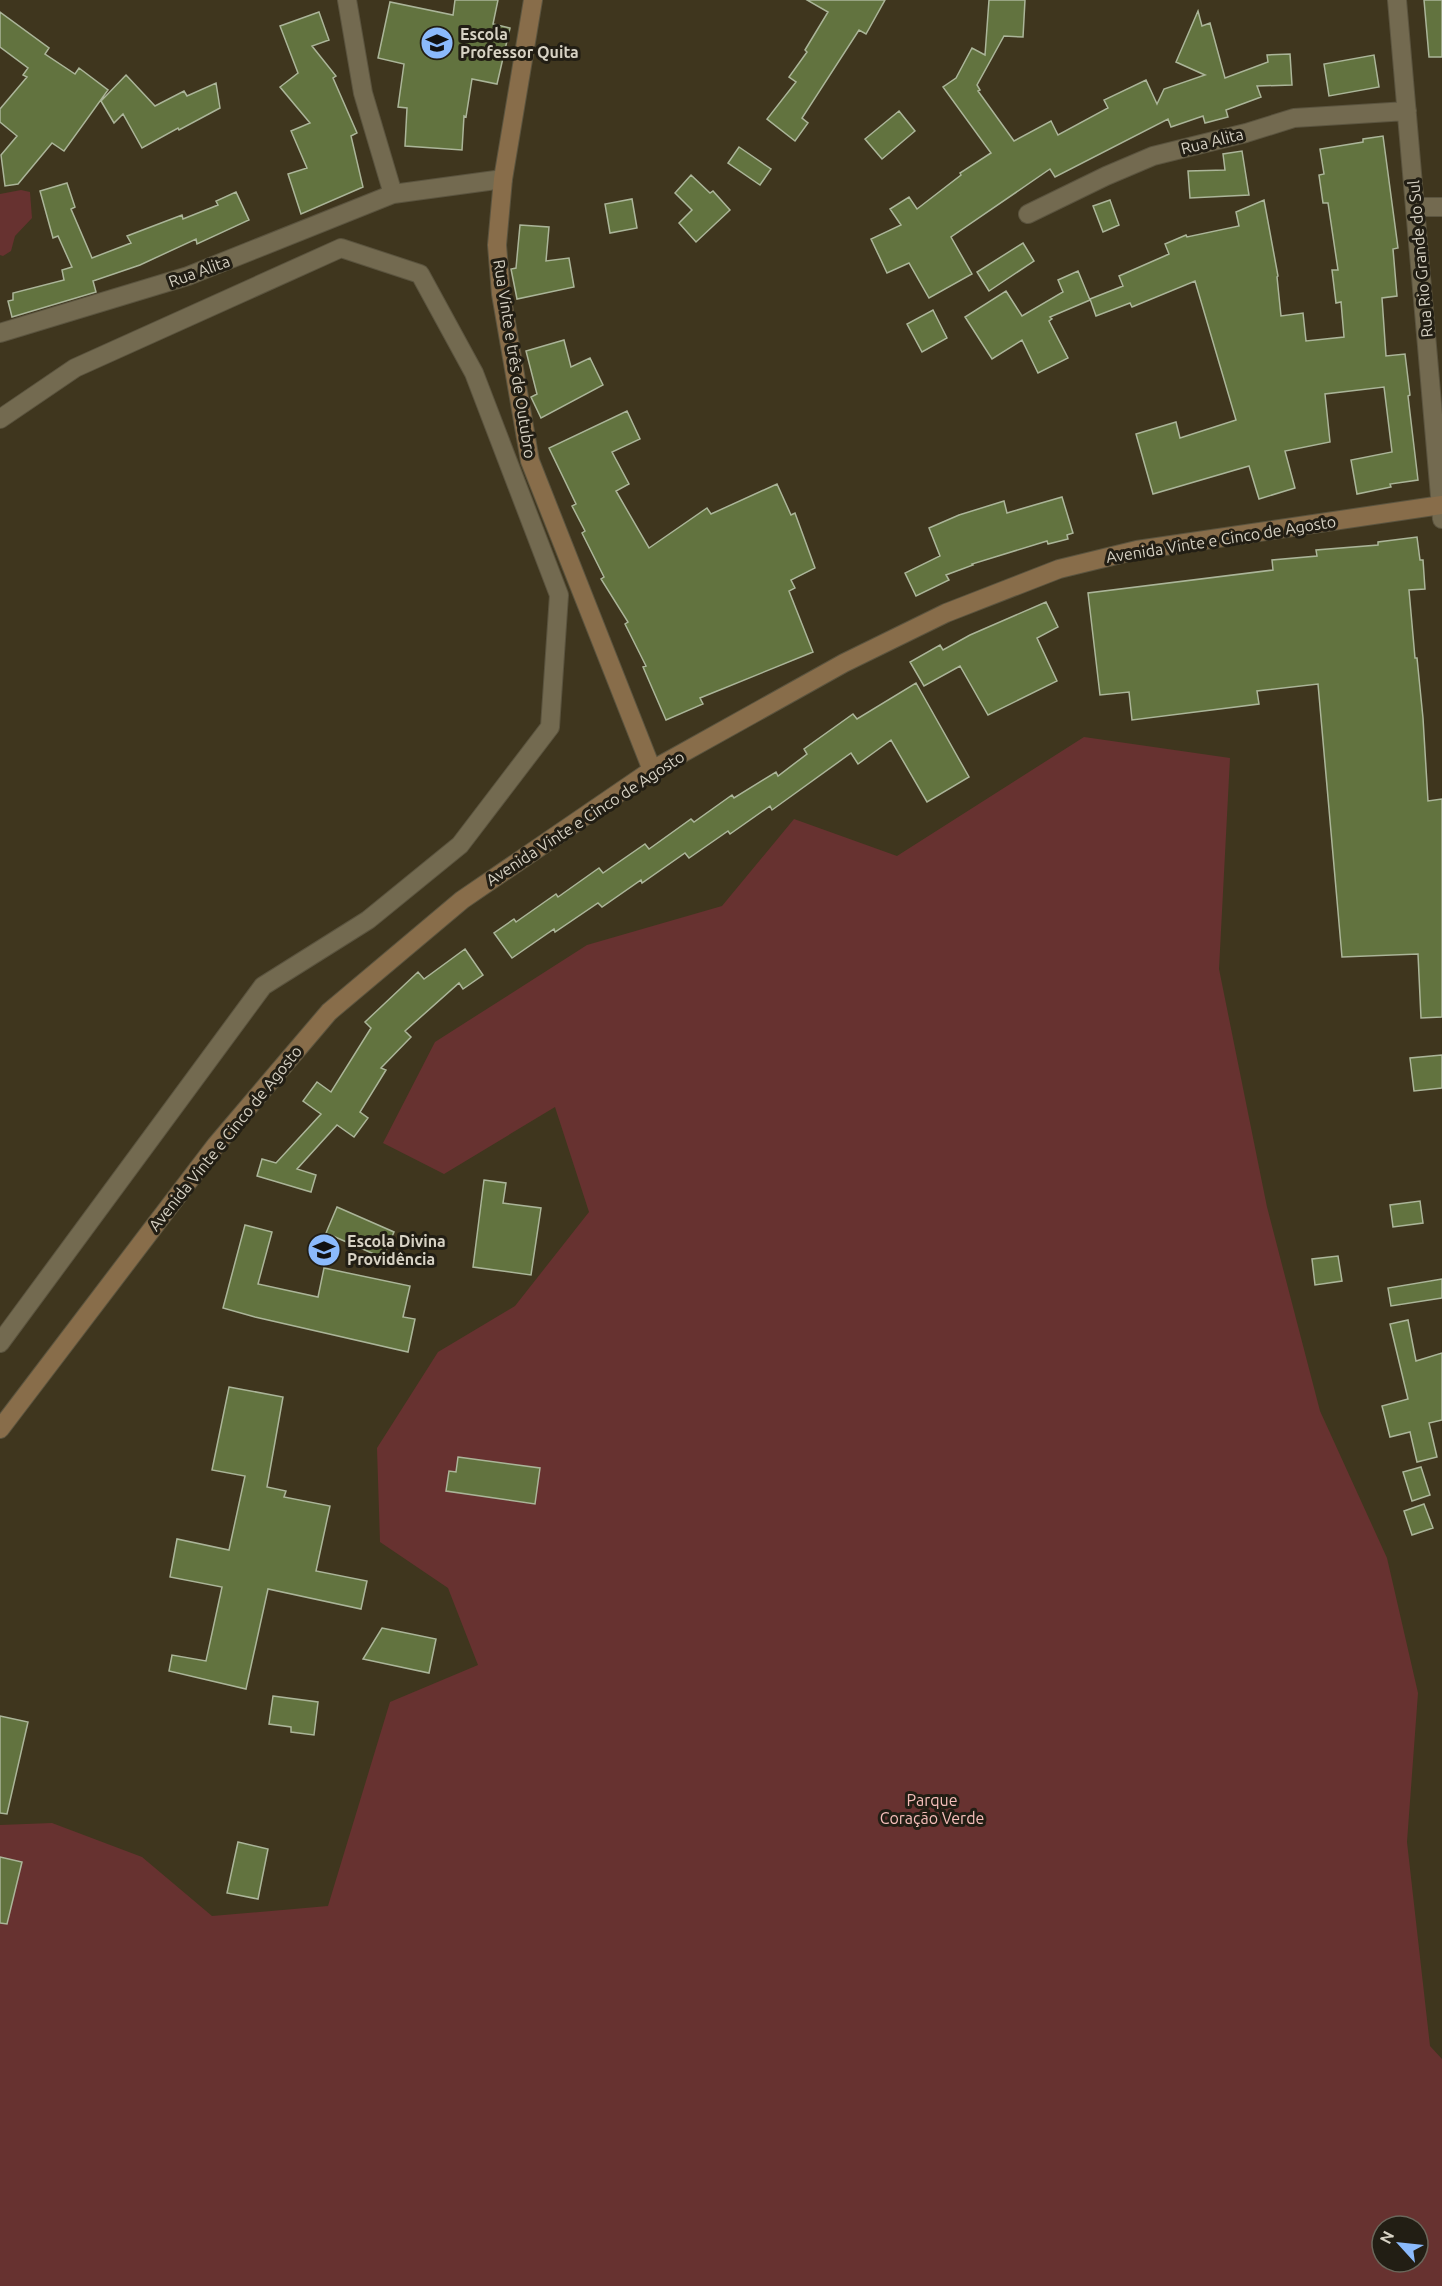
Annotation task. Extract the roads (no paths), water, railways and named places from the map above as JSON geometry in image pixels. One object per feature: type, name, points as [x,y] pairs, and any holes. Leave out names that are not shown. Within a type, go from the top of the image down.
[{"type":"main road","name":"Rua Vinte e três de Outubro","points":[[533,0],[504,179],[497,245],[501,294],[530,461],[652,770]]},
{"type":"main road","name":"Avenida Vinte e Cinco de Agosto","points":[[0,1429],[216,1145],[329,1012],[462,900],[652,770],[844,663],[946,613],[1059,569],[1137,550],[1441,509]]},
{"type":"street","points":[[347,0],[363,93],[393,194]]},
{"type":"street","name":"Rua Rio Grande do Sul","points":[[1396,0],[1441,509]]},
{"type":"street","name":"Rua Alita","points":[[1028,214],[1106,176],[1154,156],[1246,133],[1294,118],[1407,111]]},
{"type":"street","name":"Rua Alita","points":[[0,333],[188,276],[393,194],[504,179]]},
{"type":"street","points":[[1415,207],[1442,207]]},
{"type":"street","points":[[0,419],[75,368],[341,248],[420,274],[474,373],[559,595],[550,727],[460,845],[368,921],[263,986],[0,1343]]},
{"type":"place","name":"Escola Professor Quita","points":[[437,43]]},
{"type":"place","name":"Escola Divina Providência","points":[[324,1250]]},
{"type":"park label","name":"Parque Coração Verde","points":[[932,1809]]}]
